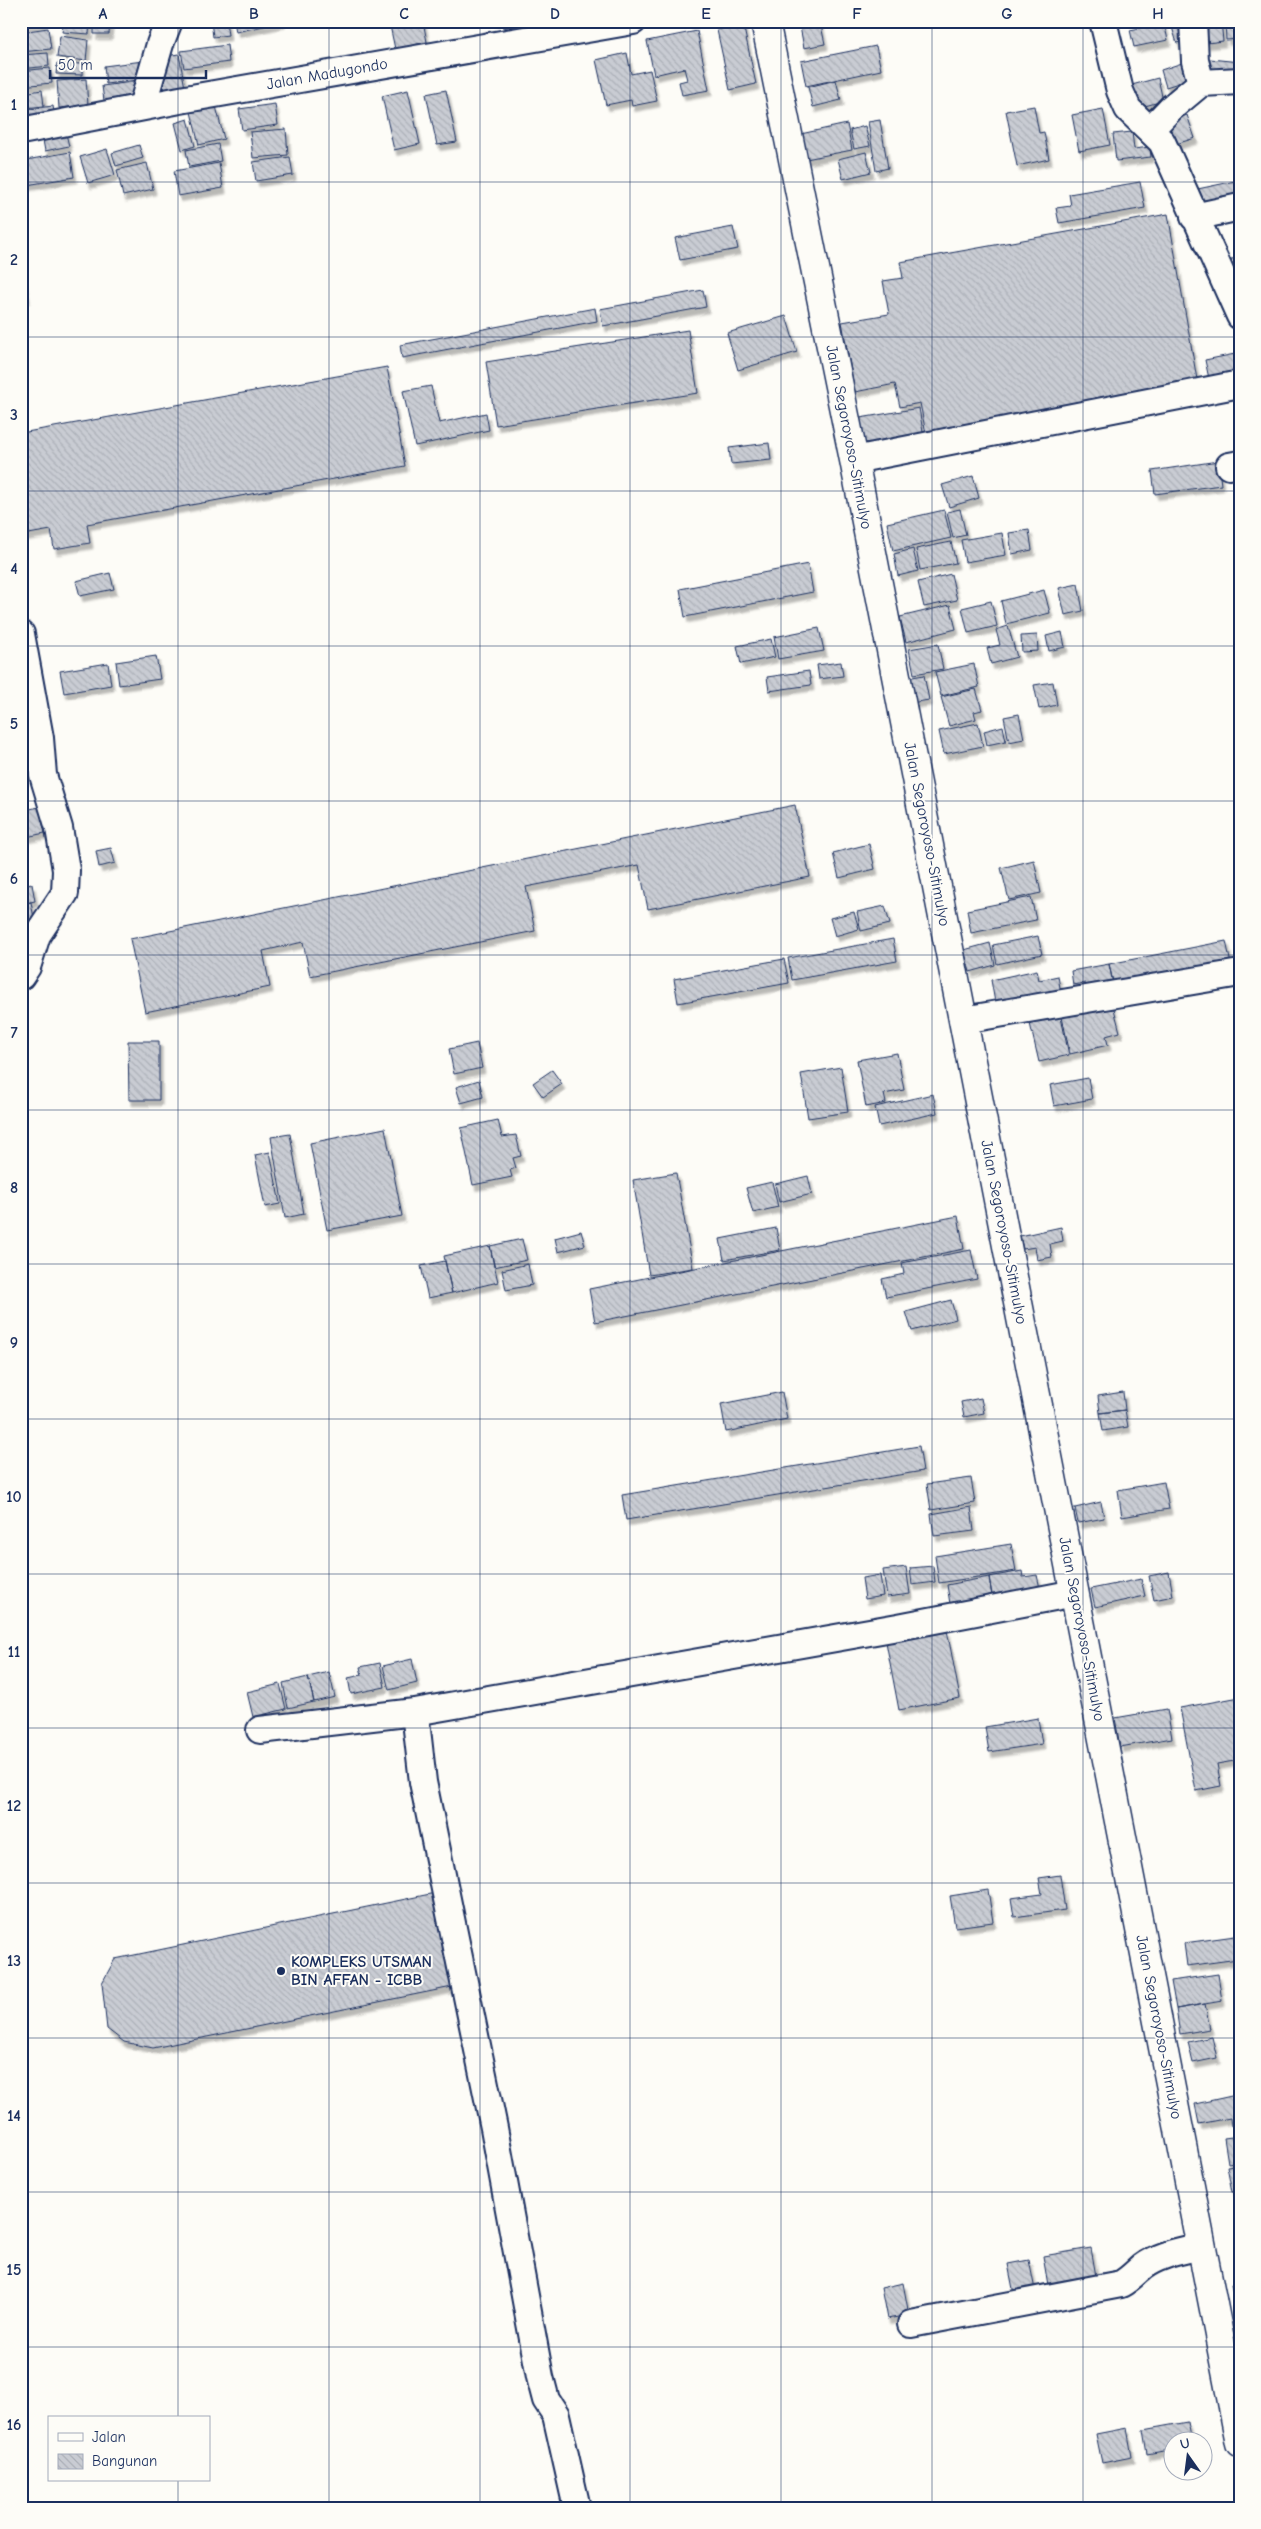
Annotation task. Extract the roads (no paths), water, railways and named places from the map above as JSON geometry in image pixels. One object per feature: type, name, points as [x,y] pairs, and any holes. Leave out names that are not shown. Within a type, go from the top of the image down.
[{"type":"main road","name":"Jalan Segoroyoso-Sitimulyo","points":[[765,21],[854,460],[1240,2443]]},
{"type":"street","points":[[142,107],[160,44],[169,21]]},
{"type":"street","name":"Jalan Madugondo","points":[[21,131],[142,107],[633,21]]},
{"type":"street","points":[[1104,21],[1120,91],[1128,109],[1162,142],[1240,316]]},
{"type":"street","points":[[1194,21],[1195,61],[1201,83]]},
{"type":"street","points":[[1150,130],[1171,108],[1201,83],[1240,81]]},
{"type":"street","points":[[1194,216],[1240,206]]},
{"type":"street","points":[[854,460],[1240,384]]},
{"type":"street","points":[[21,634],[32,768],[62,843],[65,893],[37,935],[27,967],[21,976]]},
{"type":"street","points":[[963,1020],[1240,973]]},
{"type":"street","points":[[260,1730],[415,1712],[1075,1593]]},
{"type":"street","points":[[415,1712],[424,1782],[494,2128],[540,2377],[546,2400],[556,2415],[578,2508]]},
{"type":"street","points":[[911,2324],[1121,2284],[1130,2279],[1143,2266],[1164,2256],[1201,2246]]},
{"type":"place","name":"KOMPLEKS UTSMAN BIN AFFAN - ICBB","points":[[281,1971]]}]
